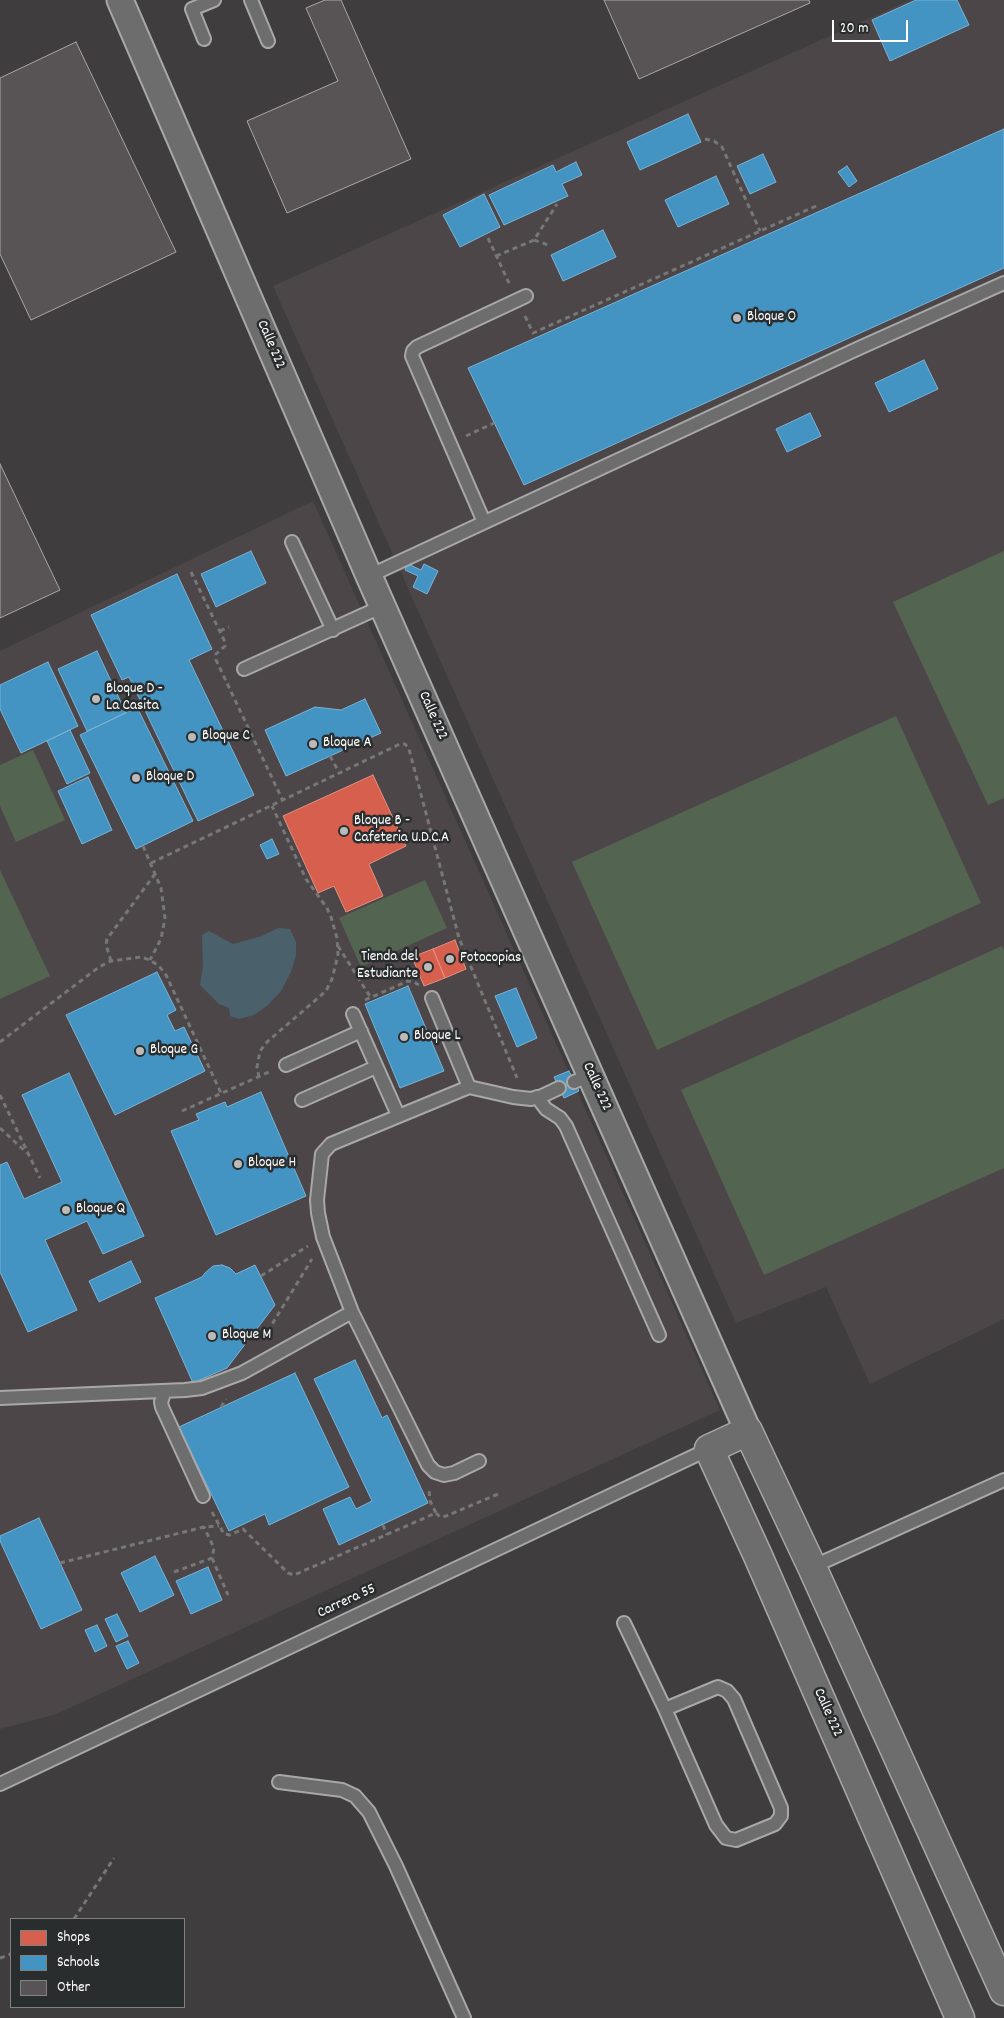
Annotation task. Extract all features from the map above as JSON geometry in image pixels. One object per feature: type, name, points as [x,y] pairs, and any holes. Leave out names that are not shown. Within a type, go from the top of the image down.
[{"type":"street","name":"Calle 222","points":[[120,0],[383,606],[582,1078],[812,1567],[1004,1990]]},
{"type":"street","points":[[709,1449],[748,1431]]},
{"type":"street","name":"Calle 222","points":[[709,1449],[762,1565],[960,2018]]},
{"type":"lane","points":[[204,39],[190,5],[214,0]]},
{"type":"lane","points":[[251,0],[268,41]]},
{"type":"lane","points":[[369,576],[857,349],[1004,283]]},
{"type":"lane","points":[[484,522],[413,360],[413,351],[522,298]]},
{"type":"lane","points":[[292,542],[333,630]]},
{"type":"lane","points":[[244,669],[383,606]]},
{"type":"lane","points":[[432,998],[469,1087]]},
{"type":"lane","points":[[353,1014],[398,1116]]},
{"type":"lane","points":[[286,1065],[361,1031]]},
{"type":"lane","points":[[302,1100],[376,1067]]},
{"type":"lane","points":[[479,1461],[454,1473],[444,1475],[434,1472],[428,1464],[352,1312],[320,1225],[317,1200],[322,1154],[331,1144],[469,1087],[531,1098],[560,1118],[566,1126],[659,1335]]},
{"type":"lane","points":[[531,1098],[559,1088]]},
{"type":"lane","points":[[0,1398],[202,1388],[242,1373],[352,1312]]},
{"type":"lane","points":[[165,1390],[162,1407],[203,1496]]},
{"type":"lane","name":"Carrera 55","points":[[0,1784],[709,1449]]},
{"type":"lane","points":[[812,1567],[1004,1480]]},
{"type":"lane","points":[[624,1623],[665,1709],[716,1825],[726,1838],[736,1840],[775,1824],[781,1816],[782,1808],[734,1699],[728,1691],[718,1687],[665,1709]]},
{"type":"lane","points":[[279,1782],[342,1790],[355,1796],[369,1812],[396,1866],[464,2018]]},
{"type":"path","points":[[705,139],[714,141],[722,147],[760,231]]},
{"type":"path","points":[[496,256],[534,240],[557,204]]},
{"type":"path","points":[[488,238],[496,256],[522,298],[533,333],[816,206]]},
{"type":"path","points":[[534,240],[548,245]]},
{"type":"path","points":[[449,443],[494,423]]},
{"type":"path","points":[[220,631],[229,627]]},
{"type":"path","points":[[151,863],[400,744],[407,746],[459,938],[531,1098]]},
{"type":"path","points":[[330,756],[340,774]]},
{"type":"path","points":[[259,1077],[257,1067],[260,1051],[267,1042],[326,991],[336,967],[338,946],[335,928],[327,908],[306,879],[272,806]]},
{"type":"path","points":[[143,846],[161,888],[165,918],[162,939],[150,960]]},
{"type":"path","points":[[111,961],[106,945],[107,939],[156,873]]},
{"type":"path","points":[[338,946],[371,998]]},
{"type":"path","points":[[0,1042],[99,967],[111,961],[129,957],[150,960],[159,966],[166,975],[221,1094]]},
{"type":"path","points":[[353,1014],[355,1005],[411,981],[417,983],[432,998]]},
{"type":"path","points":[[182,1111],[286,1065]]},
{"type":"path","points":[[0,1095],[40,1178]]},
{"type":"path","points":[[0,1128],[28,1154]]},
{"type":"path","points":[[261,1276],[313,1243]]},
{"type":"path","points":[[221,1407],[316,1252]]},
{"type":"path","points":[[434,1472],[428,1493],[430,1501],[440,1517],[498,1494]]},
{"type":"path","points":[[203,1496],[224,1534],[227,1535],[243,1529],[288,1573],[294,1575],[436,1513]]},
{"type":"path","points":[[383,1524],[387,1535]]},
{"type":"path","points":[[60,1563],[204,1527],[219,1526]]},
{"type":"path","points":[[204,1527],[214,1548],[212,1558],[228,1595]]},
{"type":"path","points":[[174,1572],[212,1558]]},
{"type":"path","points":[[75,1918],[114,1858]]},
{"type":"shaded area","points":[[910,0],[1004,0],[1004,1319],[870,1384],[826,1287],[736,1323],[273,286]]},
{"type":"shaded area","points":[[313,501],[720,1410],[54,1715],[0,1729],[0,651]]},
{"type":"green space","points":[[1004,551],[1004,798],[988,805],[893,602]]},
{"type":"green space","points":[[896,716],[981,903],[657,1050],[572,862]]},
{"type":"green space","points":[[33,750],[65,820],[16,842],[0,806],[0,765]]},
{"type":"green space","points":[[0,870],[50,976],[0,999]]},
{"type":"green space","points":[[425,880],[447,928],[361,967],[339,918]]},
{"type":"green space","points":[[1002,946],[1004,950],[1004,1168],[764,1275],[681,1090]]},
{"type":"water","points":[[278,928],[290,929],[296,942],[296,955],[291,972],[281,991],[268,1005],[254,1015],[239,1019],[230,1016],[229,1008],[219,1004],[200,985],[203,966],[202,935],[209,931],[233,944],[262,936]]},
{"type":"building: Shops","name":"Bloque B - Cafeteria U.D.C.A","points":[[373,775],[406,846],[369,864],[383,896],[346,912],[334,886],[318,893],[283,816]]},
{"type":"building: Shops","name":"Fotocopias","points":[[455,940],[466,969],[445,978],[433,949]]},
{"type":"building: Shops","name":"Tienda del Estudiante","points":[[433,949],[445,978],[424,986],[412,957]]},
{"type":"building: Schools","points":[[916,0],[957,0],[969,25],[890,61],[872,20]]},
{"type":"building: Schools","points":[[688,114],[701,142],[640,170],[627,142]]},
{"type":"building: Schools","name":"Bloque O","points":[[1004,129],[1004,268],[524,485],[468,368]]},
{"type":"building: Schools","points":[[763,154],[776,182],[750,194],[737,166]]},
{"type":"building: Schools","points":[[576,162],[582,175],[562,184],[568,196],[504,225],[489,195],[553,165],[556,172]]},
{"type":"building: Schools","points":[[847,166],[857,181],[849,187],[838,172]]},
{"type":"building: Schools","points":[[716,176],[729,204],[678,227],[665,200]]},
{"type":"building: Schools","points":[[484,194],[500,227],[460,247],[443,215]]},
{"type":"building: Schools","points":[[603,230],[616,257],[563,281],[551,255]]},
{"type":"building: Schools","points":[[924,360],[938,389],[889,412],[875,383]]},
{"type":"building: Schools","points":[[810,413],[821,436],[787,452],[776,429]]},
{"type":"building: Schools","points":[[251,551],[266,583],[216,607],[201,574]]},
{"type":"building: Schools","points":[[408,564],[421,570],[424,564],[438,571],[427,594],[413,587],[418,576],[405,570]]},
{"type":"building: Schools","name":"Bloque C","points":[[177,574],[212,649],[189,660],[254,795],[198,821],[129,677],[122,680],[91,615]]},
{"type":"building: Schools","name":"Bloque D - La Casita","points":[[97,651],[126,713],[87,731],[58,669]]},
{"type":"building: Schools","points":[[48,662],[78,726],[21,753],[0,709],[0,685]]},
{"type":"building: Schools","name":"Bloque A","points":[[365,699],[381,733],[286,776],[265,730],[315,707],[341,710]]},
{"type":"building: Schools","name":"Bloque D","points":[[137,707],[193,821],[136,849],[80,735]]},
{"type":"building: Schools","points":[[70,730],[90,773],[67,784],[47,741]]},
{"type":"building: Schools","points":[[88,777],[112,830],[82,844],[58,791]]},
{"type":"building: Schools","points":[[272,839],[279,854],[267,859],[260,845]]},
{"type":"building: Schools","name":"Bloque G","points":[[157,972],[176,1010],[167,1015],[175,1031],[184,1027],[205,1071],[115,1115],[66,1015]]},
{"type":"building: Schools","name":"Bloque L","points":[[408,986],[444,1071],[400,1088],[365,1004]]},
{"type":"building: Schools","points":[[516,988],[537,1038],[517,1047],[495,996]]},
{"type":"building: Schools","points":[[569,1071],[579,1091],[564,1098],[554,1077]]},
{"type":"building: Schools","name":"Bloque Q","points":[[69,1073],[144,1236],[103,1254],[87,1221],[45,1240],[77,1310],[28,1332],[0,1272],[0,1165],[7,1162],[24,1199],[62,1182],[22,1095]]},
{"type":"building: Schools","name":"Bloque H","points":[[261,1092],[306,1196],[216,1235],[171,1131],[199,1120],[196,1114],[225,1102],[227,1107]]},
{"type":"building: Schools","points":[[131,1261],[141,1282],[99,1302],[89,1281]]},
{"type":"building: Schools","name":"Bloque M","points":[[222,1265],[230,1268],[236,1274],[255,1265],[275,1305],[227,1368],[193,1383],[155,1298],[202,1277],[213,1266]]},
{"type":"building: Schools","points":[[355,1360],[382,1418],[387,1415],[428,1503],[339,1545],[323,1509],[350,1497],[356,1509],[372,1501],[314,1379]]},
{"type":"building: Schools","points":[[295,1373],[349,1487],[269,1525],[265,1514],[229,1531],[179,1427]]},
{"type":"building: Schools","points":[[39,1518],[82,1610],[41,1629],[0,1541],[0,1536]]},
{"type":"building: Schools","points":[[155,1556],[174,1595],[140,1612],[121,1573]]},
{"type":"building: Schools","points":[[208,1567],[222,1600],[191,1614],[176,1581]]},
{"type":"building: Schools","points":[[117,1614],[128,1636],[116,1642],[105,1619]]},
{"type":"building: Schools","points":[[97,1625],[107,1646],[95,1652],[85,1630]]},
{"type":"building: Schools","points":[[128,1641],[139,1663],[127,1669],[116,1646]]},
{"type":"building: Other","points":[[325,0],[341,0],[411,159],[287,213],[247,121],[338,81],[306,8]]},
{"type":"building: Other","points":[[604,0],[809,0],[810,3],[639,79]]},
{"type":"building: Other","points":[[76,42],[176,252],[31,320],[0,254],[0,78]]},
{"type":"building: Other","points":[[0,464],[60,590],[0,618]]},
{"type":"place","name":"Bloque O","points":[[737,318]]},
{"type":"place","name":"Bloque D - La Casita","points":[[96,699]]},
{"type":"place","name":"Bloque C","points":[[192,737]]},
{"type":"place","name":"Bloque A","points":[[313,744]]},
{"type":"place","name":"Bloque D","points":[[136,778]]},
{"type":"place","name":"Bloque B - Cafeteria U.D.C.A","points":[[344,831]]},
{"type":"place","name":"Fotocopias","points":[[450,959]]},
{"type":"place","name":"Tienda del Estudiante","points":[[428,967]]},
{"type":"place","name":"Bloque L","points":[[404,1037]]},
{"type":"place","name":"Bloque G","points":[[140,1051]]},
{"type":"place","name":"Bloque H","points":[[238,1164]]},
{"type":"place","name":"Bloque Q","points":[[66,1210]]},
{"type":"place","name":"Bloque M","points":[[212,1336]]}]
